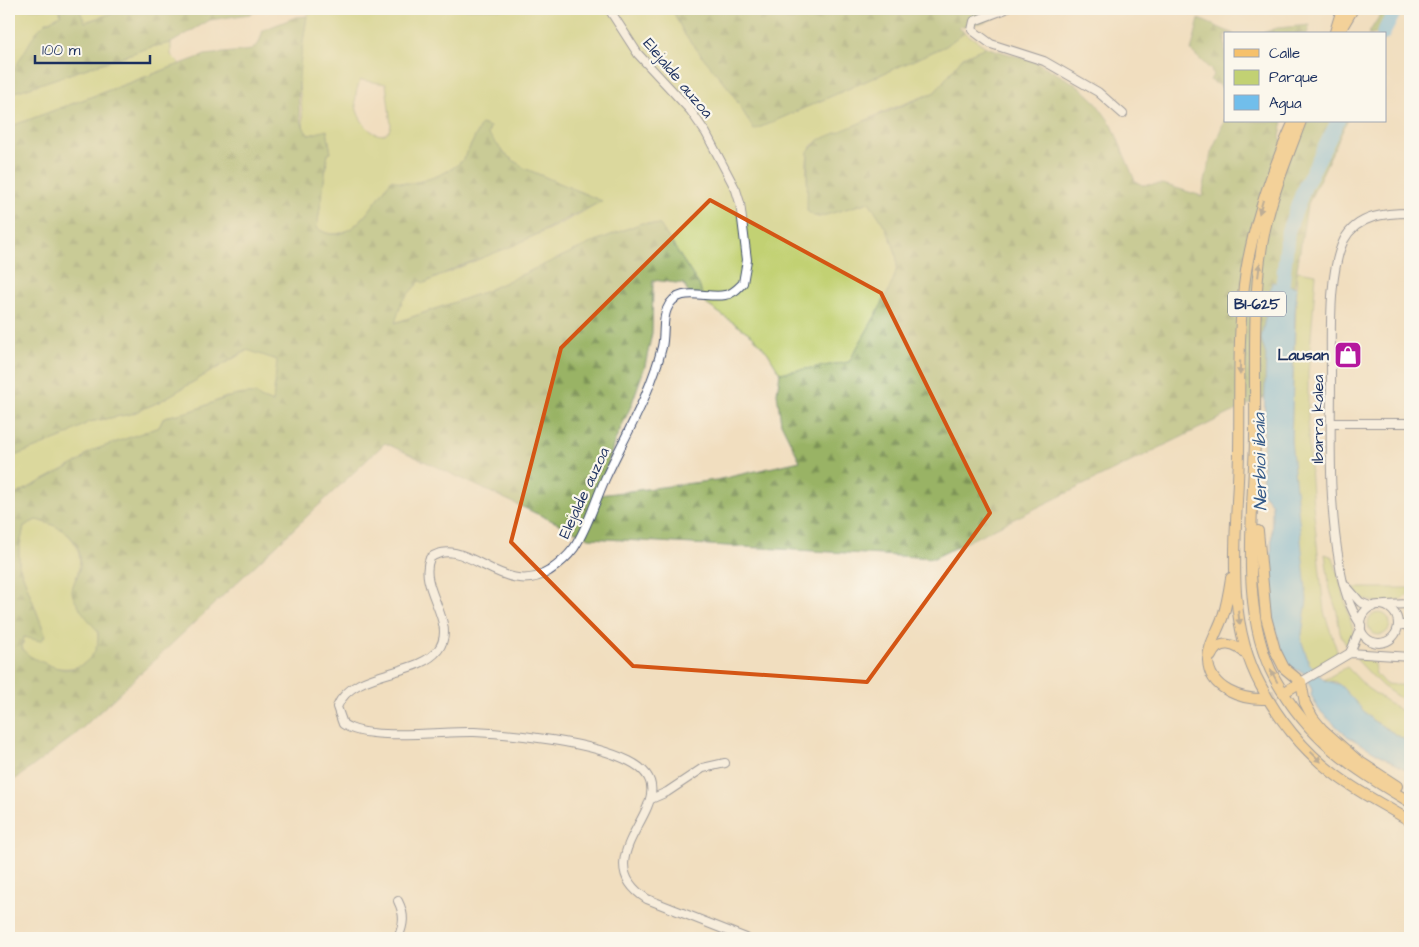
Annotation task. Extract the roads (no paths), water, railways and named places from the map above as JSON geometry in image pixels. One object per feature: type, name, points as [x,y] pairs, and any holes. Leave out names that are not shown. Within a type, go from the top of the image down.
[{"type":"main road","points":[[1336,32],[1342,9]]},
{"type":"main road","points":[[1337,32],[1348,9]]},
{"type":"main road","points":[[1337,32],[1353,9]]},
{"type":"main road","name":"BI-625","points":[[1294,122],[1276,161],[1263,198],[1246,272],[1240,347],[1239,493],[1235,546],[1240,629],[1261,687],[1302,744],[1333,773],[1410,821]]},
{"type":"main road","name":"BI-625","points":[[1301,122],[1271,207],[1265,229],[1259,274],[1255,493],[1251,546],[1256,626],[1263,650],[1275,679],[1302,719],[1333,752],[1360,772],[1410,802]]},
{"type":"main road","points":[[1255,493],[1266,617],[1270,634],[1284,668],[1301,682],[1305,703],[1322,730],[1357,760],[1410,795]]},
{"type":"main road","points":[[1235,546],[1224,613],[1210,648],[1208,661],[1211,671],[1226,690],[1240,697],[1266,699]]},
{"type":"main road","points":[[1208,661],[1213,651],[1228,643],[1240,648],[1248,655]]},
{"type":"main road","points":[[1288,690],[1301,682]]},
{"type":"street","name":"Elejalde auzoa","points":[[609,9],[638,54],[690,110],[706,133],[736,190],[747,260],[744,283],[732,292],[724,295],[685,294],[677,298],[666,310],[662,346],[654,370],[628,433],[574,549],[549,571],[533,578],[521,580],[510,577],[469,558],[446,551],[430,558],[426,575],[444,633],[438,651],[421,662],[358,685],[346,692],[338,707],[343,724],[358,731],[418,734],[474,732],[567,744],[612,754],[639,768],[650,783],[651,799]]},
{"type":"street","points":[[1006,9],[974,21],[972,30],[991,44],[1044,61],[1098,92],[1123,114]]},
{"type":"street","name":"Ibarra kalea","points":[[1361,626],[1349,606],[1339,564],[1333,513],[1331,423],[1336,267],[1344,239],[1354,228],[1376,215],[1410,213]]},
{"type":"street","points":[[1331,423],[1410,423]]},
{"type":"street","name":"Ibarra kalea","points":[[1344,584],[1360,602],[1372,607]]},
{"type":"street","points":[[1354,653],[1364,614],[1372,607],[1406,604],[1410,599]]},
{"type":"street","points":[[1301,682],[1354,653],[1382,642],[1406,625],[1396,614],[1383,606]]},
{"type":"street","points":[[1361,626],[1366,637],[1376,642],[1382,642]]},
{"type":"street","points":[[1354,653],[1410,657]]},
{"type":"street","points":[[725,764],[702,768],[667,792],[651,799],[649,807],[625,850],[623,866],[627,881],[636,892],[647,899],[746,938]]},
{"type":"street","points":[[398,902],[404,923],[398,938]]},
{"type":"water","points":[[1272,282],[1297,287],[1291,440],[1307,600],[1301,640],[1309,663],[1324,680],[1340,685],[1372,720],[1410,743],[1410,772],[1347,736],[1319,710],[1311,695],[1312,690],[1303,672],[1290,668],[1286,662],[1274,626],[1271,597],[1272,504],[1262,492],[1266,355],[1261,339]]},
{"type":"waterway","name":"Nerbioi ibaia","points":[[1384,32],[1396,9]]},
{"type":"waterway","name":"Nerbioi ibaia","points":[[1281,301],[1288,231],[1305,186],[1337,122]]},
{"type":"tunnel","points":[[1266,699],[1288,690]]},
{"type":"place","name":"Lausan","points":[[1348,355]]}]
